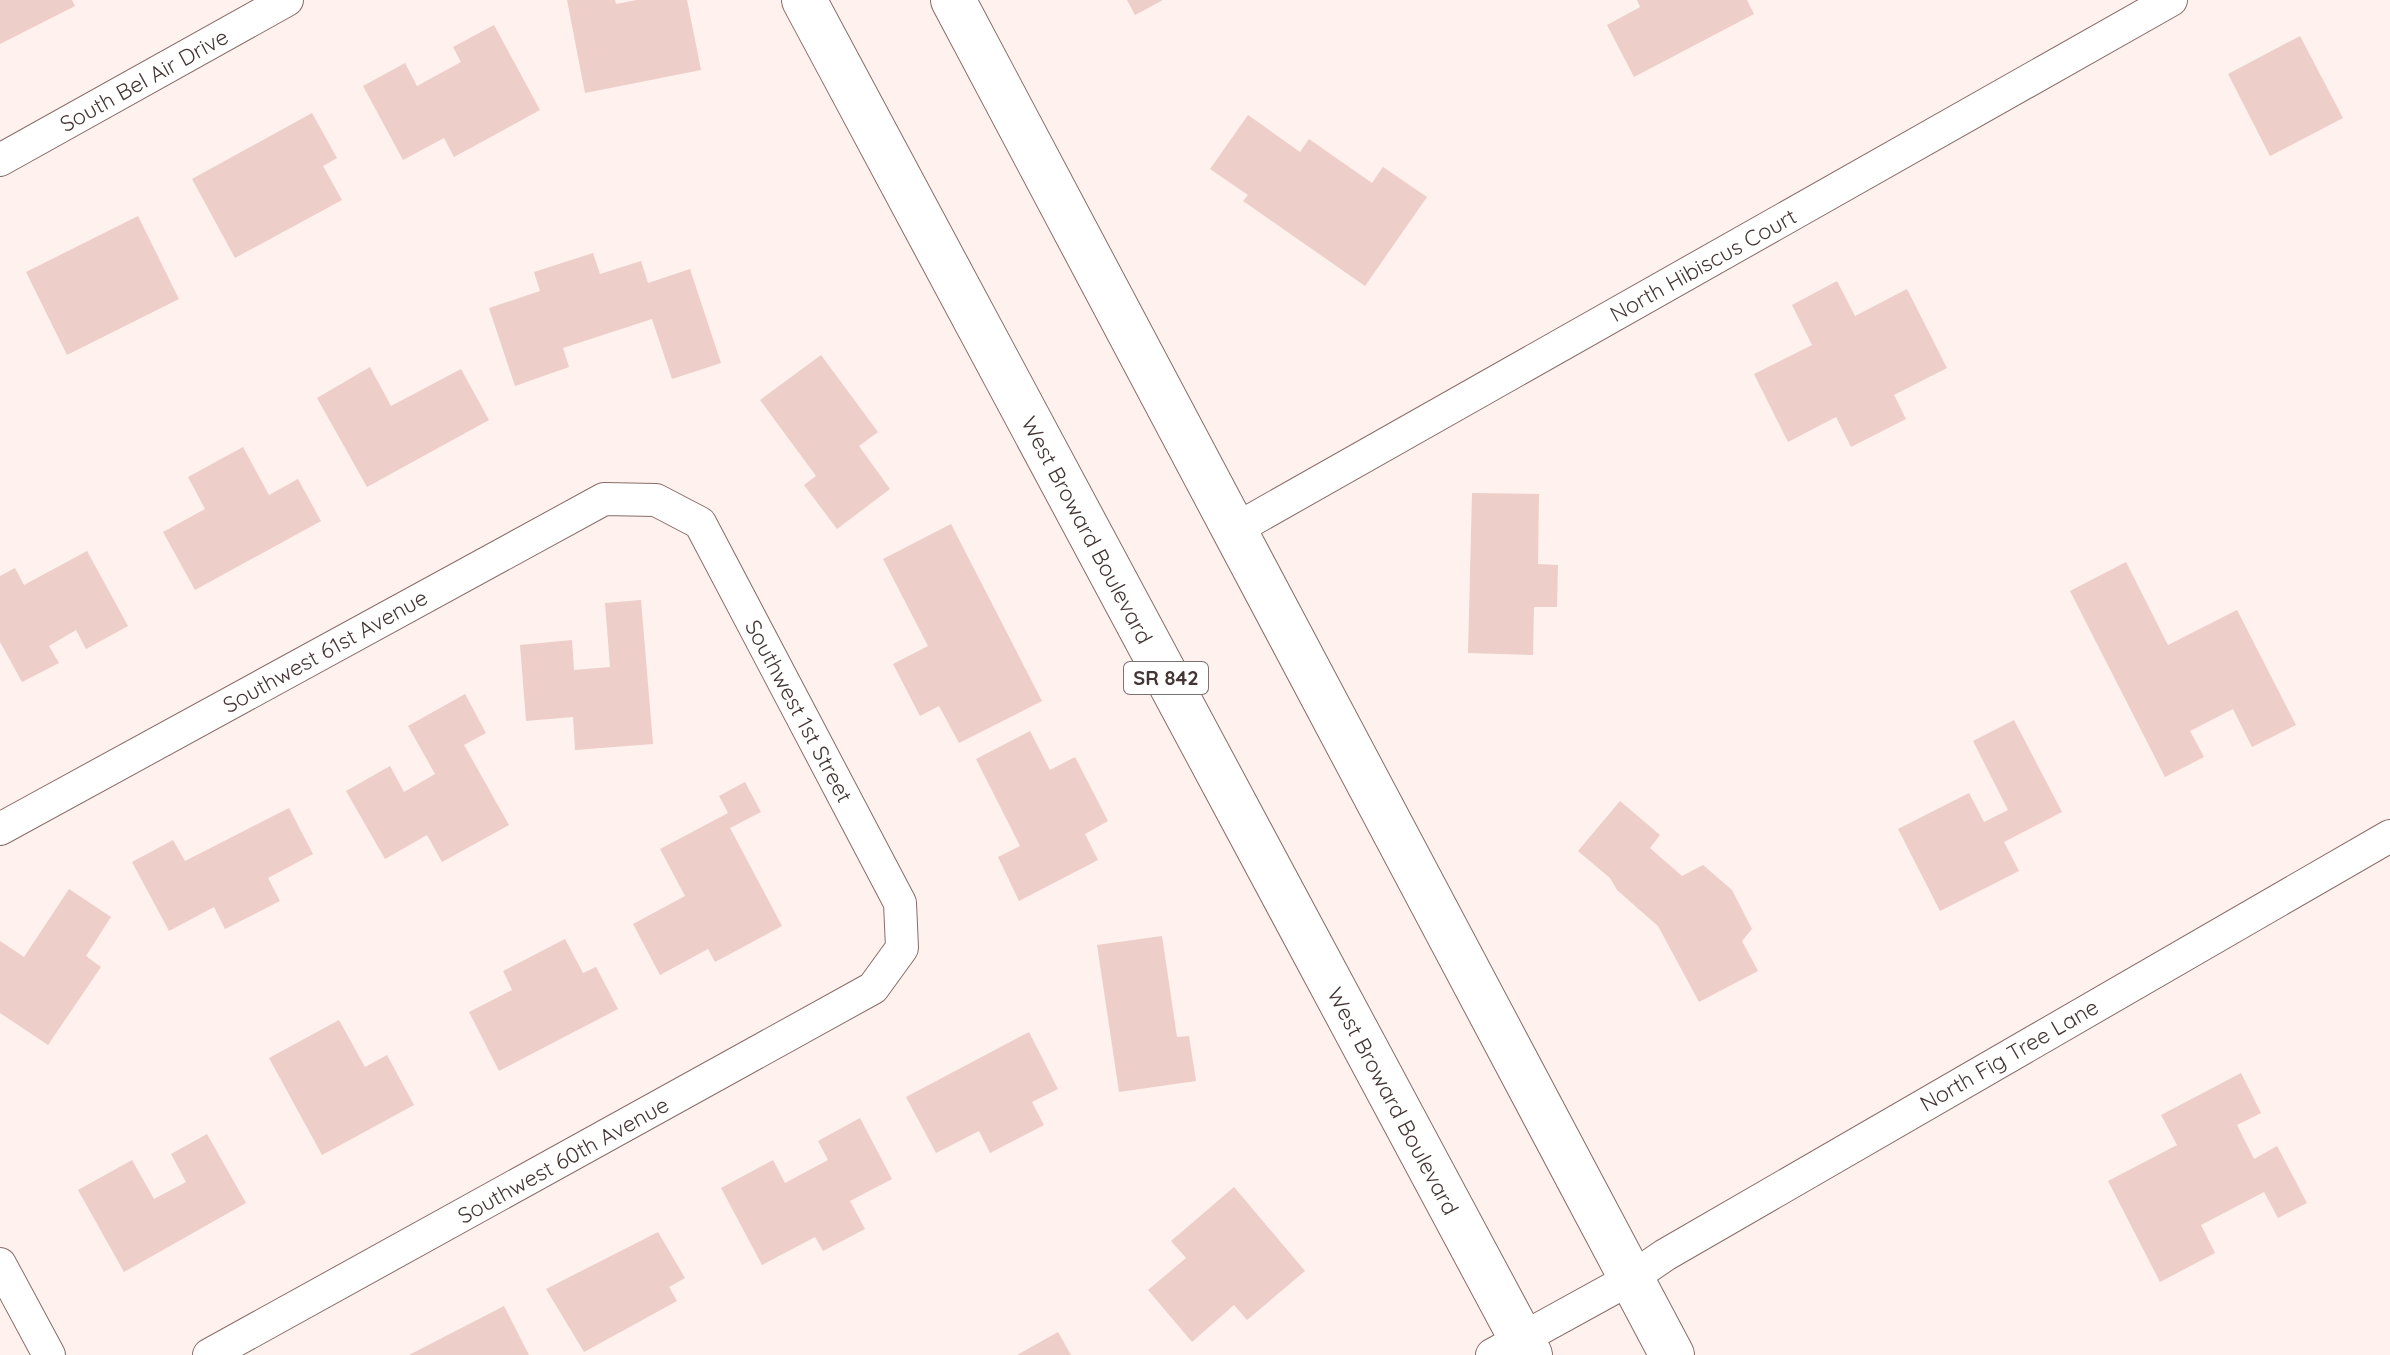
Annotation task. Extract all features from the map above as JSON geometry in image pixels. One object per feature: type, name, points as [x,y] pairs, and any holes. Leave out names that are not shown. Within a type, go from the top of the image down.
[{"type":"main road","name":"West Broward Boulevard","points":[[804,0],[1515,1350]]},
{"type":"main road","points":[[953,0],[1672,1355]]},
{"type":"street","name":"South Bel Air Drive","points":[[0,160],[287,0]]},
{"type":"street","name":"North Hibiscus Court","points":[[1234,530],[2171,0]]},
{"type":"street","name":"Southwest 61st Avenue","points":[[0,829],[604,499],[656,500]]},
{"type":"street","name":"Southwest 1st Street","points":[[656,500],[700,523],[900,903],[902,948]]},
{"type":"street","name":"North Fig Tree Lane","points":[[1515,1350],[1679,1247],[2390,836]]},
{"type":"street","name":"Southwest 60th Avenue","points":[[209,1355],[873,988],[902,948]]},
{"type":"street","points":[[0,1264],[49,1355]]},
{"type":"building","points":[[0,0],[72,0],[75,6],[0,44]]},
{"type":"building","points":[[567,0],[615,0],[616,4],[637,0],[687,0],[701,70],[585,93]]},
{"type":"building","points":[[1127,0],[1163,0],[1135,15]]},
{"type":"building","points":[[1637,0],[1747,0],[1754,14],[1634,77],[1607,25],[1640,7]]},
{"type":"building","points":[[494,25],[540,110],[454,157],[444,138],[403,160],[363,86],[405,63],[417,86],[461,62],[453,47]]},
{"type":"building","points":[[2300,36],[2343,118],[2270,156],[2228,74]]},
{"type":"building","points":[[312,113],[337,158],[323,166],[342,200],[235,258],[192,179]]},
{"type":"building","points":[[1248,115],[1300,152],[1309,139],[1372,183],[1383,167],[1427,197],[1365,286],[1243,201],[1248,195],[1210,169]]},
{"type":"building","points":[[138,216],[179,299],[67,355],[26,272]]},
{"type":"building","points":[[593,253],[600,274],[641,261],[648,283],[690,269],[721,363],[672,379],[652,319],[563,348],[569,367],[515,386],[489,308],[540,291],[534,272]]},
{"type":"building","points":[[1837,281],[1855,316],[1907,289],[1947,368],[1894,395],[1906,419],[1851,447],[1836,417],[1788,442],[1754,374],[1812,345],[1792,305]]},
{"type":"building","points":[[821,355],[878,432],[859,446],[890,489],[837,529],[804,485],[816,476],[760,400]]},
{"type":"building","points":[[370,367],[391,406],[461,369],[489,420],[367,487],[317,398]]},
{"type":"building","points":[[243,447],[269,495],[298,479],[321,521],[195,590],[163,532],[205,509],[188,477]]},
{"type":"building","points":[[1472,493],[1539,494],[1538,564],[1558,565],[1557,607],[1534,607],[1533,655],[1468,653]]},
{"type":"building","points":[[951,524],[1042,701],[959,743],[939,706],[920,716],[893,664],[928,646],[883,559]]},
{"type":"building","points":[[87,551],[128,626],[86,649],[76,630],[49,646],[59,663],[22,682],[0,642],[0,576],[15,568],[24,585]]},
{"type":"building","points":[[2126,562],[2168,645],[2237,610],[2296,725],[2252,747],[2233,709],[2190,731],[2204,757],[2165,777],[2070,591]]},
{"type":"building","points":[[641,600],[653,744],[575,750],[573,717],[526,721],[520,645],[572,640],[574,670],[610,667],[605,603]]},
{"type":"building","points":[[465,694],[486,733],[464,745],[509,825],[442,862],[427,835],[385,859],[346,791],[390,766],[404,792],[435,774],[408,726]]},
{"type":"building","points":[[2014,720],[2062,812],[2004,842],[2019,871],[1940,911],[1898,829],[1969,793],[1984,822],[2008,810],[1973,741]]},
{"type":"building","points":[[1030,731],[1050,770],[1075,757],[1108,821],[1085,834],[1098,860],[1019,901],[998,857],[1020,846],[976,759]]},
{"type":"building","points":[[745,782],[761,812],[730,828],[782,926],[715,962],[708,949],[660,975],[633,924],[685,896],[660,849],[728,813],[719,796]]},
{"type":"building","points":[[1620,801],[1660,835],[1650,848],[1682,876],[1703,865],[1732,890],[1752,929],[1742,941],[1758,971],[1699,1002],[1658,926],[1578,851]]},
{"type":"building","points":[[289,808],[313,854],[268,878],[280,901],[225,929],[214,907],[169,931],[132,862],[173,840],[185,861]]},
{"type":"building","points":[[69,889],[111,917],[86,956],[101,967],[48,1045],[0,1013],[0,941],[24,957]]},
{"type":"building","points":[[1162,936],[1177,1037],[1189,1036],[1196,1081],[1119,1092],[1097,945]]},
{"type":"building","points":[[565,939],[583,973],[596,967],[618,1009],[499,1071],[469,1012],[512,990],[503,971]]},
{"type":"building","points":[[339,1020],[365,1067],[387,1055],[414,1105],[322,1155],[269,1058]]},
{"type":"building","points":[[1029,1032],[1058,1089],[1032,1102],[1044,1125],[990,1153],[979,1131],[936,1153],[906,1097]]},
{"type":"building","points":[[2241,1073],[2261,1113],[2237,1125],[2254,1159],[2277,1146],[2307,1203],[2278,1218],[2264,1192],[2201,1225],[2215,1253],[2160,1282],[2108,1181],[2177,1145],[2161,1115]]},
{"type":"building","points":[[860,1118],[892,1179],[850,1201],[865,1229],[823,1251],[815,1237],[762,1265],[721,1188],[773,1160],[785,1183],[828,1160],[818,1141]]},
{"type":"building","points":[[207,1134],[246,1203],[124,1272],[78,1190],[132,1160],[154,1199],[186,1182],[171,1154]]},
{"type":"building","points":[[1234,1187],[1305,1271],[1247,1320],[1234,1305],[1192,1342],[1148,1290],[1186,1258],[1171,1241]]},
{"type":"building","points":[[658,1232],[685,1278],[669,1287],[677,1301],[584,1352],[546,1289]]},
{"type":"building","points":[[504,1306],[529,1355],[409,1355]]},
{"type":"building","points":[[1058,1332],[1071,1355],[1017,1355]]}]
